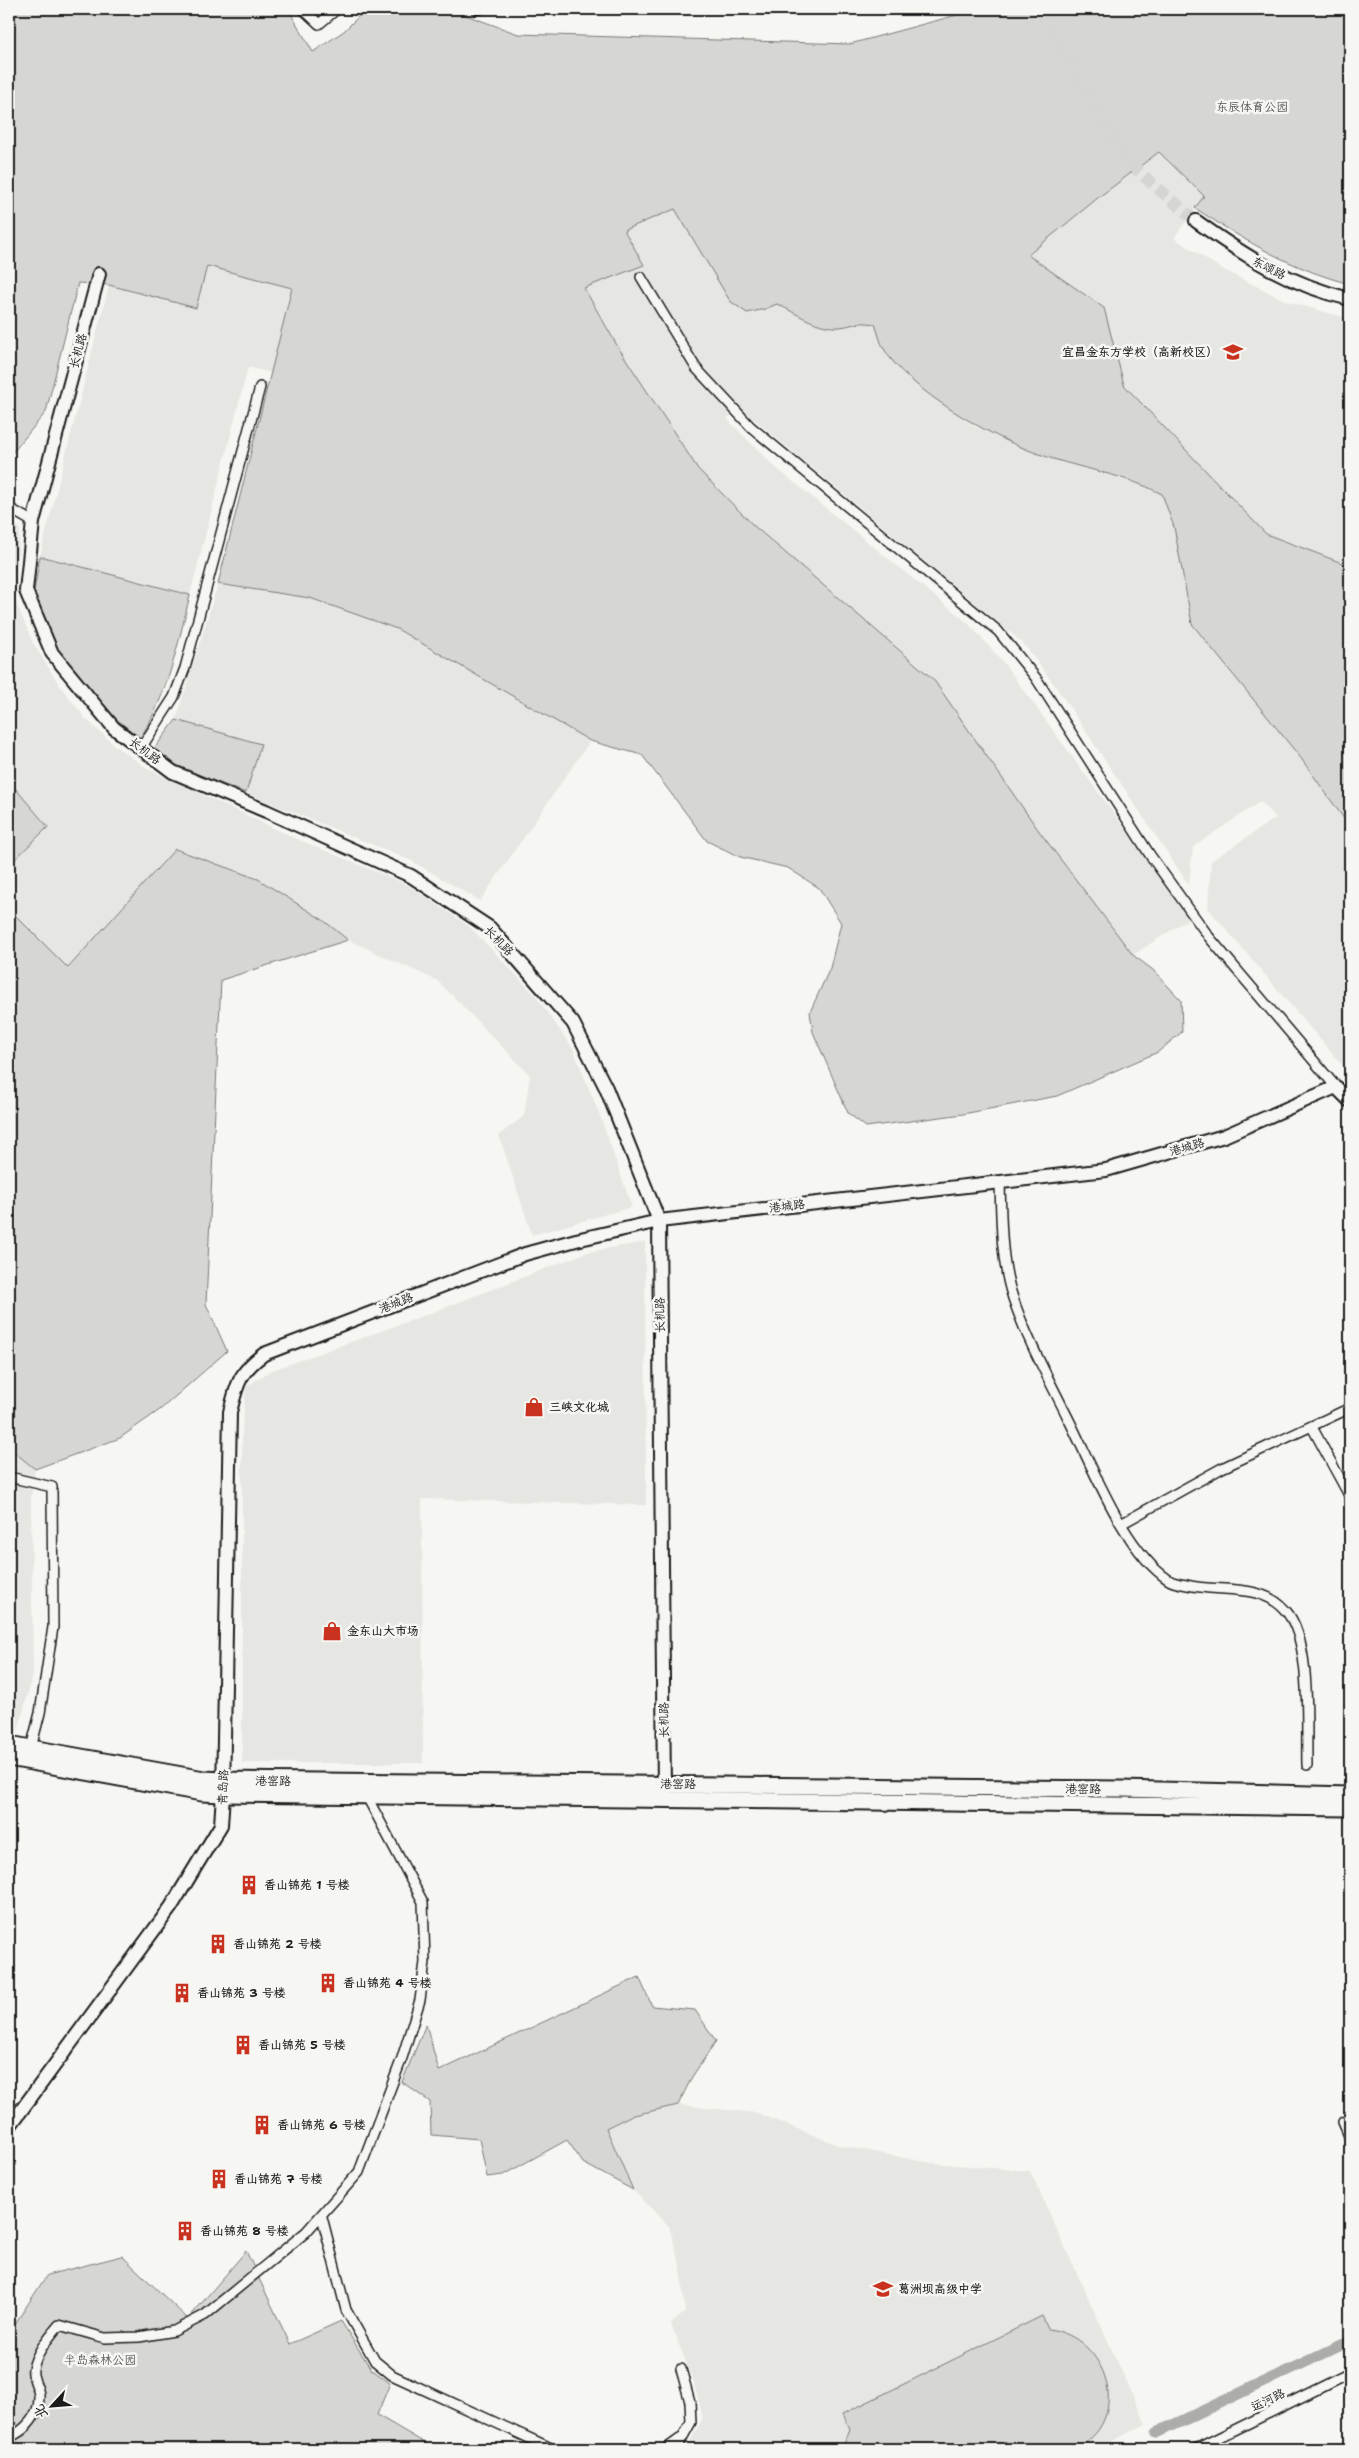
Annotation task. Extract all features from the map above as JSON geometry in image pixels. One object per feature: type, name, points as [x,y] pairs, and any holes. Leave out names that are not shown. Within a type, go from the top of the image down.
[{"type":"main road","name":"港窑路","points":[[9,1744],[204,1779],[223,1787],[366,1795],[1121,1790],[1350,1795]]},
{"type":"main road","name":"港窑路","points":[[9,1758],[202,1793],[223,1787],[664,1792],[1350,1808]]},
{"type":"street","points":[[303,9],[320,24],[336,9]]},
{"type":"street","points":[[475,9],[480,9]]},
{"type":"street","name":"东颂路","points":[[1196,221],[1236,250],[1268,268],[1302,284],[1350,299]]},
{"type":"street","name":"长机路","points":[[99,274],[33,522],[26,591],[52,653],[114,728],[173,772],[266,811],[411,876],[490,928],[573,1024],[606,1088],[659,1221],[664,1792]]},
{"type":"street","points":[[641,277],[696,368],[751,427],[998,631],[1036,678],[1150,855],[1209,937],[1350,1101]]},
{"type":"street","points":[[141,748],[174,697],[185,668],[260,387]]},
{"type":"street","points":[[9,508],[33,522]]},
{"type":"street","name":"港城路","points":[[237,1382],[250,1364],[264,1354],[496,1265],[576,1240],[659,1221],[1106,1170],[1224,1136],[1336,1087]]},
{"type":"street","points":[[1000,1182],[1002,1239],[1012,1297],[1029,1338],[1121,1524],[1150,1564],[1170,1581],[1200,1589],[1247,1591],[1270,1597],[1286,1611],[1299,1634],[1303,1654],[1307,1765]]},
{"type":"street","name":"青岛路","points":[[9,2127],[171,1907],[220,1825],[223,1787],[230,1412],[237,1382]]},
{"type":"street","points":[[1121,1524],[1222,1468],[1350,1408]]},
{"type":"street","points":[[1312,1427],[1350,1497]]},
{"type":"street","points":[[9,1477],[52,1487],[52,1627],[40,1713],[31,1748]]},
{"type":"street","points":[[9,2437],[25,2427],[37,2415],[39,2396],[32,2371],[38,2354],[59,2325],[105,2338],[139,2337],[174,2331],[205,2315],[322,2217],[358,2172],[402,2058],[420,2000],[425,1962],[423,1902],[366,1795]]},
{"type":"street","points":[[1350,2119],[1343,2122],[1350,2138]]},
{"type":"street","points":[[322,2217],[346,2310],[374,2361],[392,2375],[553,2449]]},
{"type":"street","points":[[676,2449],[691,2422],[690,2402],[681,2369]]},
{"type":"street","name":"运河路","points":[[1196,2449],[1350,2373]]},
{"type":"street","points":[[666,2449],[681,2438]]},
{"type":"shaded area","name":"宜昌金东方学校（高新校区）","points":[[1159,152],[1204,196],[1174,238],[1220,268],[1286,301],[1350,319],[1350,566],[1266,534],[1123,385],[1104,308],[1028,255],[1099,197]]},
{"type":"shaded area","points":[[675,209],[765,309],[777,303],[815,323],[839,327],[859,321],[875,324],[884,348],[895,363],[921,387],[973,425],[1035,453],[1139,482],[1162,494],[1174,527],[1192,624],[1300,757],[1350,827],[1350,1067],[1347,1071],[1208,908],[1211,861],[1276,818],[1261,801],[1193,847],[1189,885],[1054,684],[1023,643],[739,407],[727,419],[775,467],[969,624],[1003,662],[1190,918],[1133,955],[1039,831],[698,469],[618,347],[584,287],[644,265],[624,229]]},
{"type":"shaded area","points":[[206,266],[292,288],[271,373],[248,367],[190,595],[40,556],[109,285],[195,308]]},
{"type":"shaded area","points":[[9,521],[20,528],[15,600],[33,643],[60,686],[85,718],[114,745],[148,769],[297,839],[408,885],[470,927],[535,995],[573,1049],[600,1116],[632,1207],[532,1235],[499,1135],[524,1116],[530,1075],[438,981],[348,940],[323,920],[175,849],[68,968],[9,909],[9,865],[47,827],[9,781]]},
{"type":"shaded area","points":[[218,584],[310,598],[397,629],[590,741],[480,901],[412,861],[246,793],[261,744],[176,720]]},
{"type":"shaded area","points":[[645,1242],[646,1505],[422,1499],[423,1763],[242,1763],[242,1431],[246,1387],[270,1371],[423,1316],[588,1252]]},
{"type":"shaded area","points":[[9,1448],[35,1469],[31,1497],[33,1675],[17,1734],[9,1731]]},
{"type":"shaded area","name":"葛洲坝高级中学","points":[[678,2105],[757,2113],[838,2145],[931,2163],[1030,2171],[1146,2424],[1095,2449],[686,2449],[703,2418],[694,2383],[671,2324],[685,2312],[680,2265],[669,2226],[633,2190],[606,2128],[630,2116]]},
{"type":"green space","name":"东辰体育公园","points":[[9,9],[288,9],[313,52],[344,31],[366,9],[449,9],[518,34],[850,44],[979,9],[1350,9],[1350,284],[1308,270],[1270,253],[1232,232],[1195,208],[1204,196],[1159,152],[1099,197],[1028,255],[1104,308],[1124,385],[1266,534],[1350,566],[1350,827],[1300,757],[1192,624],[1174,527],[1162,494],[1116,476],[1036,453],[974,424],[931,396],[896,365],[884,349],[875,324],[860,323],[840,327],[824,326],[807,320],[777,304],[747,313],[730,301],[675,209],[624,230],[644,265],[584,288],[618,347],[698,469],[754,526],[933,679],[1039,831],[1133,955],[1153,970],[1181,1000],[1182,1032],[1158,1052],[1057,1096],[963,1114],[866,1127],[848,1113],[813,1032],[810,1012],[830,968],[841,923],[819,888],[788,868],[740,857],[707,841],[642,755],[590,741],[397,629],[310,598],[218,584],[292,288],[207,266],[196,308],[109,285],[78,283],[46,412],[9,457]]},
{"type":"green space","points":[[40,556],[190,595],[165,687],[150,722],[140,738],[115,718],[59,652],[34,591]]},
{"type":"green space","points":[[176,720],[261,744],[246,793],[178,767],[153,750]]},
{"type":"green space","points":[[9,781],[48,827],[9,865]]},
{"type":"green space","points":[[175,849],[258,879],[323,920],[348,940],[221,980],[206,1304],[227,1351],[161,1409],[120,1438],[35,1469],[9,1448],[9,909],[68,968]]},
{"type":"green space","points":[[639,1977],[652,2006],[695,2010],[716,2041],[692,2077],[678,2105],[630,2116],[606,2128],[633,2190],[583,2163],[567,2140],[503,2175],[487,2177],[479,2139],[431,2135],[430,2102],[402,2082],[426,2024],[439,2071]]},
{"type":"green space","name":"半岛森林公园","points":[[246,2251],[290,2344],[341,2321],[371,2369],[390,2383],[377,2415],[435,2449],[349,2449],[347,2447],[9,2449],[9,2333],[47,2275],[122,2256],[188,2319]]},
{"type":"green space","points":[[1042,2316],[1048,2329],[1069,2335],[1086,2347],[1098,2363],[1106,2381],[1108,2401],[1104,2419],[1093,2436],[1075,2449],[842,2449],[850,2429],[843,2414]]},
{"type":"waterway","points":[[1156,2433],[1350,2341]]},
{"type":"tunnel","points":[[1040,9],[1108,134],[1139,172],[1196,221]]},
{"type":"place","name":"宜昌金东方学校（高新校区）","points":[[1233,352]]},
{"type":"place","name":"三峡文化城","points":[[534,1407]]},
{"type":"place","name":"金东山大市场","points":[[332,1631]]},
{"type":"place","name":"香山锦苑 1 号楼","points":[[249,1885]]},
{"type":"place","name":"香山锦苑 2 号楼","points":[[218,1944]]},
{"type":"place","name":"香山锦苑 4 号楼","points":[[328,1983]]},
{"type":"place","name":"香山锦苑 3 号楼","points":[[182,1993]]},
{"type":"place","name":"香山锦苑 5 号楼","points":[[243,2045]]},
{"type":"place","name":"香山锦苑 6 号楼","points":[[262,2125]]},
{"type":"place","name":"香山锦苑 7 号楼","points":[[219,2179]]},
{"type":"place","name":"香山锦苑 8 号楼","points":[[185,2231]]},
{"type":"place","name":"葛洲坝高级中学","points":[[883,2289]]}]
